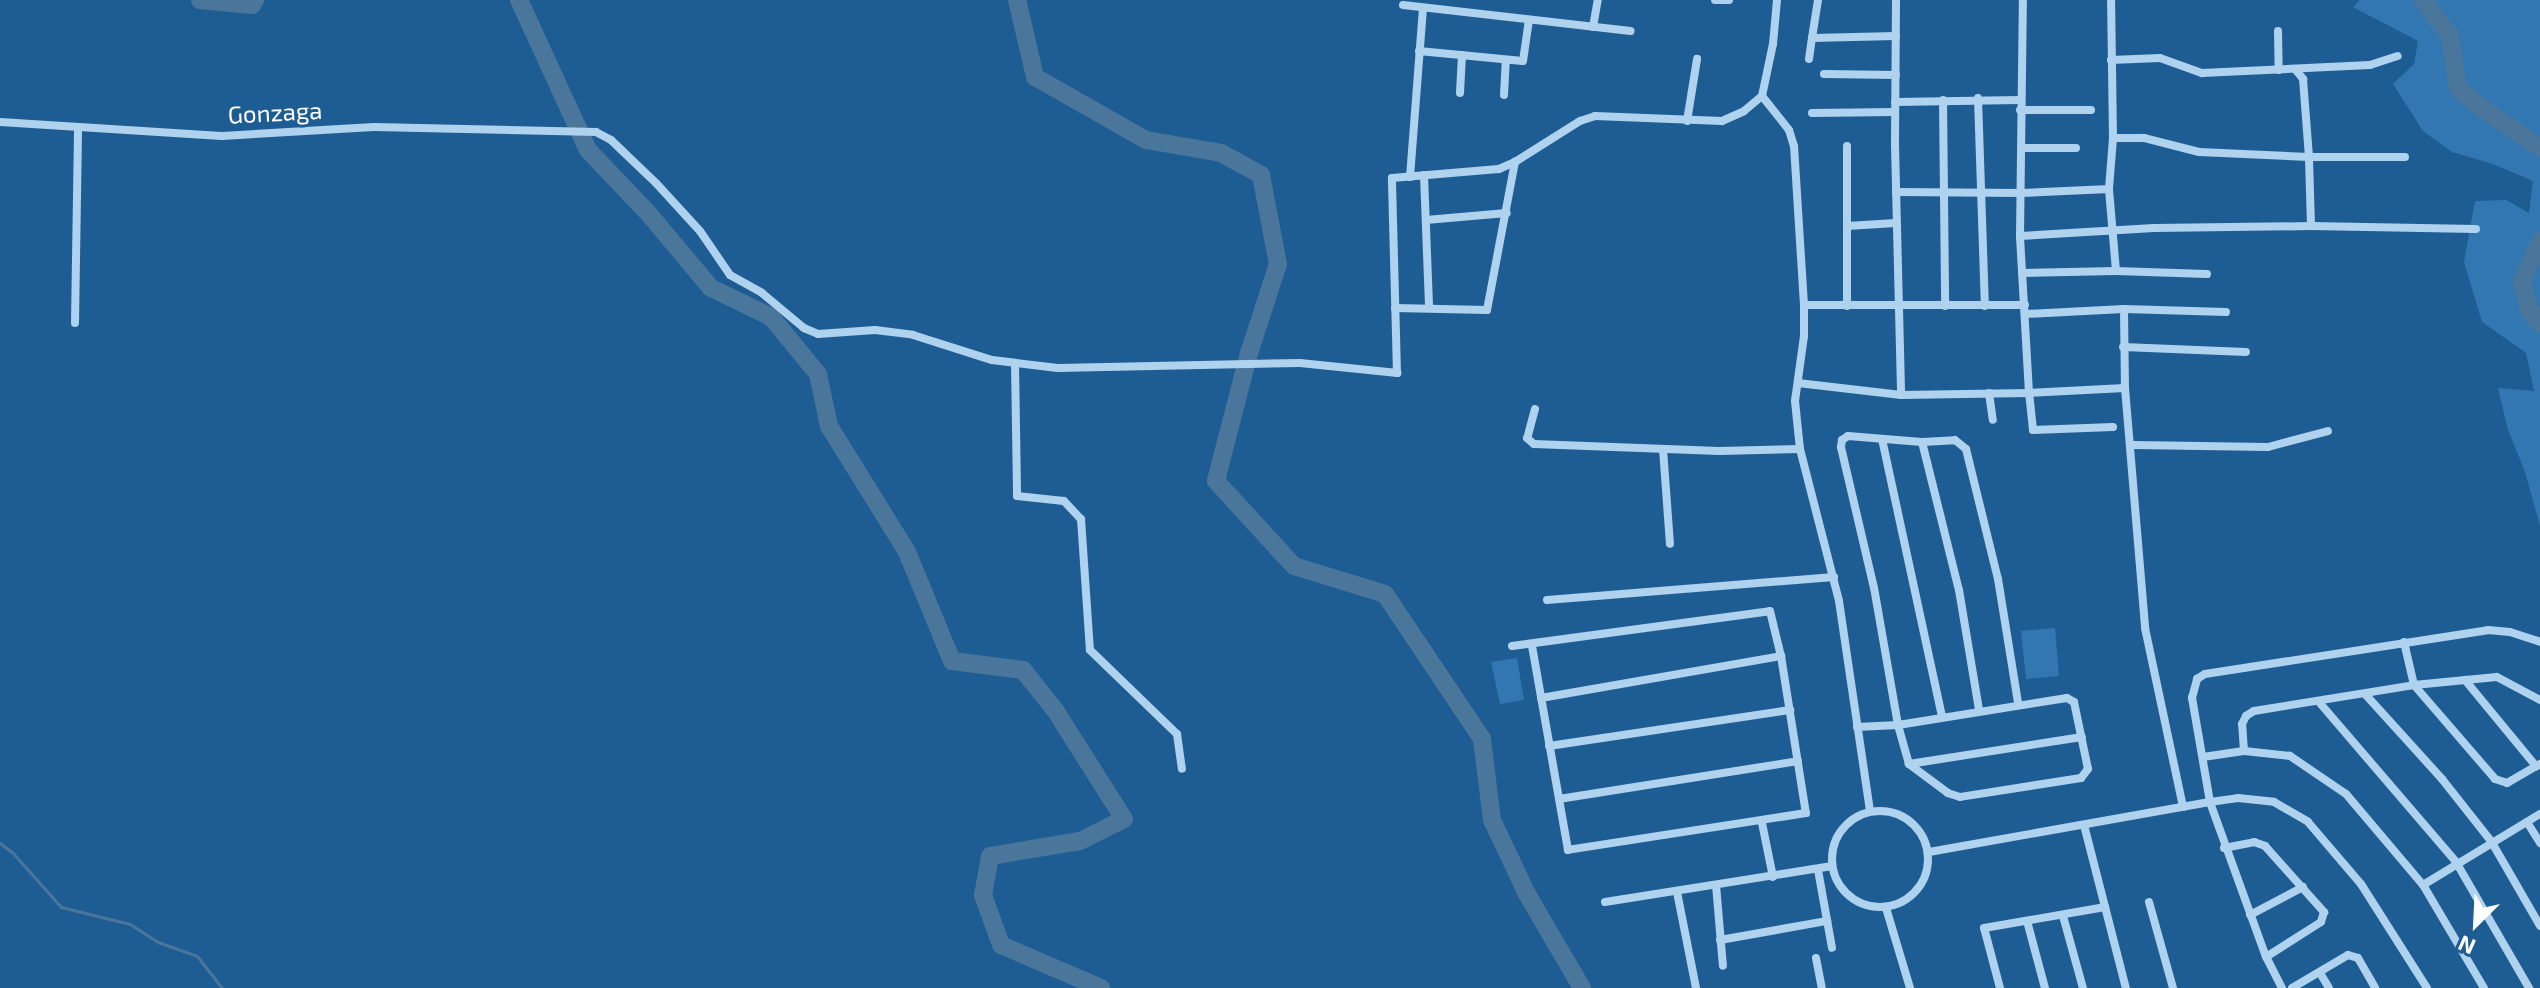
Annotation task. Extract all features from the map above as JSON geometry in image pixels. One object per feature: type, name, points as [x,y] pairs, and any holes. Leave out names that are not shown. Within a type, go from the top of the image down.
[{"type":"street","points":[[1593,27],[1598,0]]},
{"type":"street","points":[[1715,0],[1729,0]]},
{"type":"street","points":[[1182,769],[1177,734],[1090,650],[1081,519],[1064,501],[1017,496],[1015,363],[1058,368],[1259,363],[1397,373],[1392,178],[1499,169],[1580,121],[1595,116],[1722,121],[1744,111],[1762,96],[1773,44],[1777,0]]},
{"type":"street","points":[[1809,59],[1818,0]]},
{"type":"street","points":[[1896,0],[1896,223],[1901,395]]},
{"type":"street","points":[[2023,0],[2020,236],[2033,430],[2113,427]]},
{"type":"street","points":[[2111,0],[2113,138],[2109,189],[2116,271]]},
{"type":"street","points":[[1403,5],[1631,31]]},
{"type":"street","points":[[1410,177],[1423,8]]},
{"type":"street","points":[[1419,51],[1523,61],[1529,20]]},
{"type":"street","points":[[2278,31],[2279,70]]},
{"type":"street","points":[[1812,38],[1896,36]]},
{"type":"street","points":[[1460,93],[1462,55]]},
{"type":"street","points":[[2111,60],[2160,58],[2202,73],[2370,65],[2398,56]]},
{"type":"street","points":[[1687,121],[1697,59]]},
{"type":"street","points":[[1504,95],[1506,60]]},
{"type":"street","points":[[2295,69],[2303,79],[2311,226]]},
{"type":"street","points":[[1824,74],[1896,75]]},
{"type":"street","points":[[1762,96],[1789,130],[1794,146],[1804,305],[1795,401],[1800,449],[1834,577],[1870,811]]},
{"type":"street","points":[[1895,102],[1978,98],[2020,100]]},
{"type":"street","points":[[1978,98],[1985,306]]},
{"type":"street","points":[[1943,100],[1945,306]]},
{"type":"street","points":[[2020,110],[2091,110]]},
{"type":"street","points":[[1812,113],[1895,112]]},
{"type":"street","name":"Gonzaga","points":[[0,122],[78,130],[264,136],[374,127],[587,131],[611,140],[656,183],[700,231],[730,275],[762,293],[804,328],[818,334],[875,330],[913,335],[992,360],[1015,363]]},
{"type":"street","points":[[75,323],[78,130]]},
{"type":"street","points":[[2113,138],[2144,138],[2161,145],[2211,153],[2405,157]]},
{"type":"street","points":[[1847,146],[1847,306]]},
{"type":"street","points":[[2023,148],[2076,148]]},
{"type":"street","points":[[1395,308],[1487,310],[1515,162]]},
{"type":"street","points":[[1424,175],[1429,308]]},
{"type":"street","points":[[1896,192],[2021,193],[2109,189]]},
{"type":"street","points":[[1426,220],[1507,213]]},
{"type":"street","points":[[1847,226],[1896,223]]},
{"type":"street","points":[[2020,236],[2114,230],[2311,226],[2476,229]]},
{"type":"street","points":[[2022,273],[2116,271],[2207,274]]},
{"type":"street","points":[[1804,305],[2226,312]]},
{"type":"street","points":[[2124,309],[2125,388],[2133,445],[2145,628],[2183,807]]},
{"type":"street","points":[[2123,347],[2246,352]]},
{"type":"street","points":[[1798,383],[1901,395],[2125,388]]},
{"type":"street","points":[[1989,393],[1993,420]]},
{"type":"street","points":[[1535,409],[1527,438],[1534,444],[1663,449],[1800,449]]},
{"type":"street","points":[[2133,445],[2268,447],[2328,431]]},
{"type":"street","points":[[1857,727],[1898,725],[2018,703],[2071,699],[2088,769],[2081,778],[1960,797],[1948,793],[1909,764],[1898,725],[1874,588],[1841,447],[1842,440],[1848,436],[1922,442],[1955,440],[1966,449],[1998,579],[2018,703]]},
{"type":"street","points":[[1882,439],[1942,716]]},
{"type":"street","points":[[1922,442],[1959,590],[1979,710]]},
{"type":"street","points":[[1663,449],[1670,544]]},
{"type":"street","points":[[1547,600],[1834,577]]},
{"type":"street","points":[[1512,646],[1770,611],[1781,656],[1806,813],[1762,823],[1568,850],[1532,645]]},
{"type":"street","points":[[2282,988],[2266,957],[2224,848],[2210,802],[2192,698],[2197,679],[2205,674],[2488,630],[2510,632],[2540,642]]},
{"type":"street","points":[[2404,642],[2414,685],[2495,779],[2507,783],[2538,765],[2465,680]]},
{"type":"street","points":[[1541,698],[1781,656]]},
{"type":"street","points":[[2244,751],[2242,724],[2246,716],[2254,711],[2414,685],[2497,677],[2540,700]]},
{"type":"street","points":[[2365,694],[2442,779],[2491,841],[2540,926]]},
{"type":"street","points":[[2319,702],[2456,862],[2529,988]]},
{"type":"street","points":[[1549,746],[1790,710]]},
{"type":"street","points":[[1909,764],[2082,737]]},
{"type":"street","points":[[2203,757],[2244,751],[2290,756],[2327,778],[2346,794],[2423,885],[2484,988]]},
{"type":"street","points":[[1559,799],[1798,761]]},
{"type":"street","points":[[1929,852],[2210,802],[2238,798],[2274,802],[2308,822],[2361,884],[2427,988]]},
{"type":"street","points":[[1870,811],[1903,817],[1916,826],[1929,852],[1924,882],[1915,894],[1886,908],[1871,907],[1854,900],[1840,886],[1832,866],[1833,849],[1840,831],[1854,818],[1870,811]]},
{"type":"street","points":[[2423,885],[2456,862],[2540,814]]},
{"type":"street","points":[[2527,822],[2540,843]]},
{"type":"street","points":[[1762,823],[1773,877]]},
{"type":"street","points":[[2084,825],[2126,988]]},
{"type":"street","points":[[2224,848],[2254,842],[2265,846],[2324,912],[2324,917],[2266,957]]},
{"type":"street","points":[[1605,902],[1832,866]]},
{"type":"street","points":[[1818,870],[1832,948]]},
{"type":"street","points":[[1716,885],[1723,966]]},
{"type":"street","points":[[2250,915],[2303,887]]},
{"type":"street","points":[[1677,892],[1696,988]]},
{"type":"street","points":[[2149,902],[2173,988]]},
{"type":"street","points":[[2000,988],[1984,928],[2105,907]]},
{"type":"street","points":[[1886,908],[1910,988]]},
{"type":"street","points":[[2063,916],[2083,988]]},
{"type":"street","points":[[1720,940],[1827,921]]},
{"type":"street","points":[[2027,921],[2045,988]]},
{"type":"street","points":[[2292,988],[2348,955],[2353,955],[2375,988]]},
{"type":"street","points":[[1816,958],[1822,988]]},
{"type":"street","points":[[2320,973],[2329,988]]},
{"type":"shaded area","points":[[2360,0],[2540,0],[2540,526],[2525,472],[2508,430],[2498,388],[2534,391],[2526,353],[2482,322],[2464,262],[2475,201],[2506,200],[2529,213],[2533,181],[2493,164],[2452,152],[2423,131],[2393,84],[2414,64],[2418,41],[2353,7]]},
{"type":"shaded area","points":[[2055,628],[2059,676],[2026,679],[2021,631]]},
{"type":"shaded area","points":[[1517,658],[1524,700],[1500,704],[1491,662]]},
{"type":"waterway","points":[[200,0],[252,5],[255,0]]},
{"type":"waterway","points":[[519,0],[588,150],[648,213],[711,288],[771,317],[818,374],[829,426],[907,552],[952,661],[1023,670],[1055,710],[1124,819],[1080,841],[990,856],[983,895],[1001,945],[1101,988]]},
{"type":"waterway","points":[[1017,0],[1035,77],[1146,140],[1221,153],[1261,175],[1278,264],[1249,353],[1216,481],[1294,566],[1385,594],[1482,739],[1492,820],[1527,894],[1582,988]]},
{"type":"waterway","points":[[2423,0],[2450,36],[2458,88],[2540,148]]},
{"type":"waterway","points":[[2540,241],[2522,281],[2528,308],[2540,324]]},
{"type":"waterway","points":[[0,843],[12,852],[61,907],[130,924],[158,942],[197,956],[222,988]]}]
